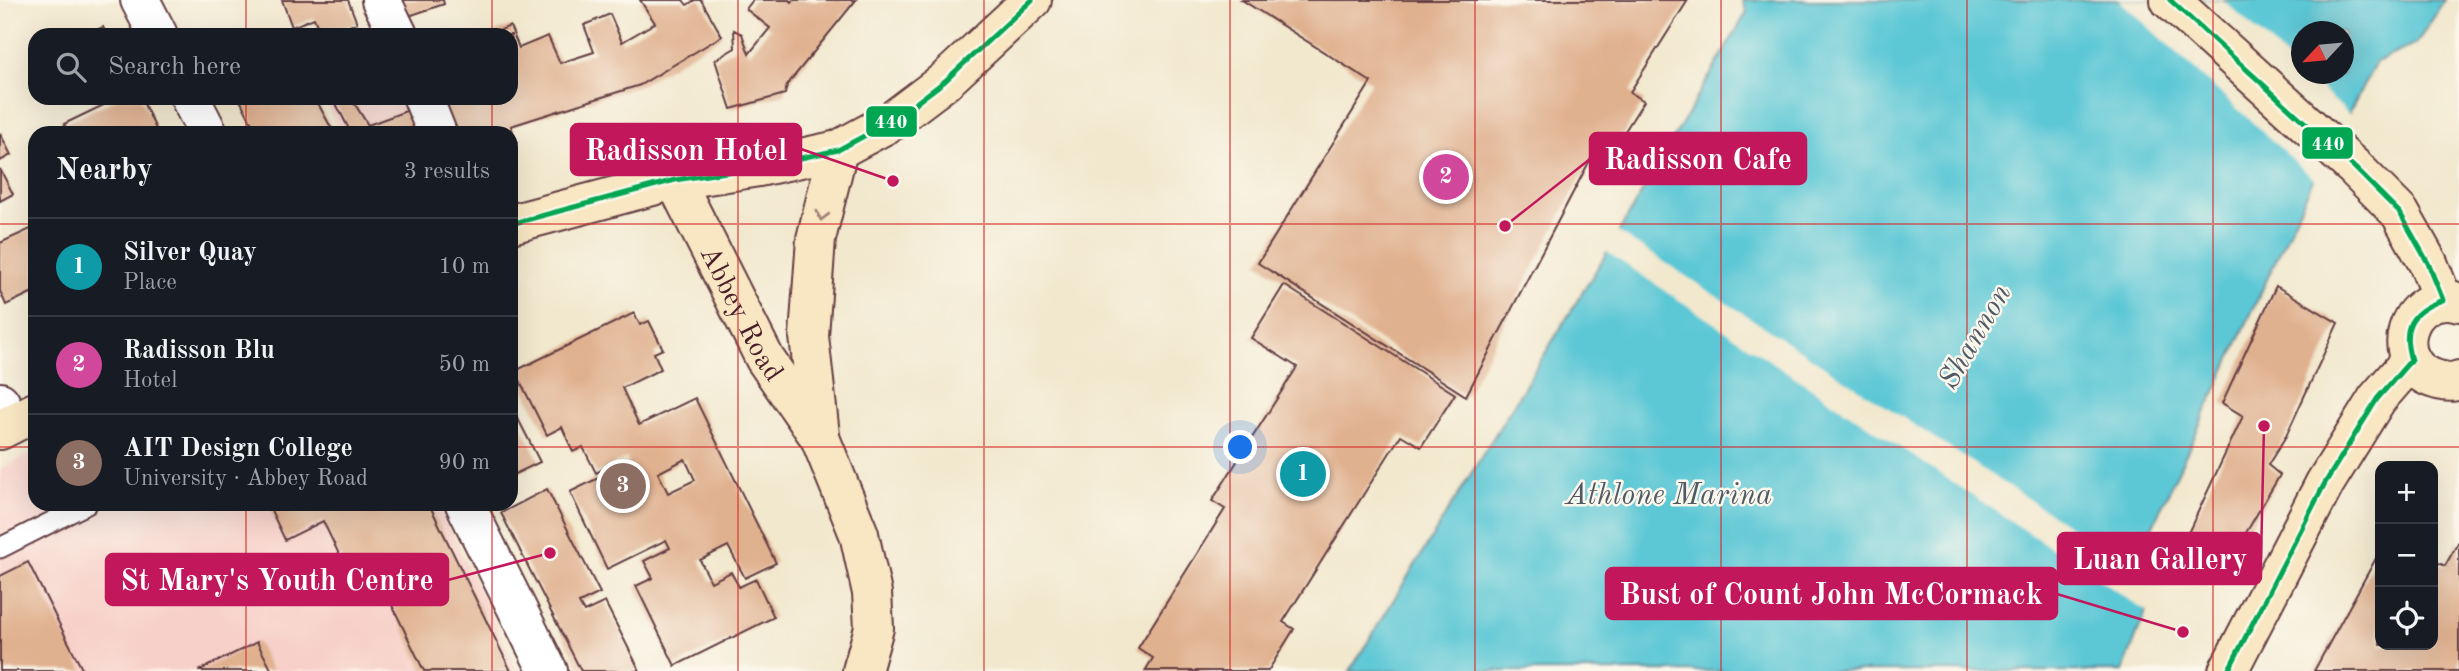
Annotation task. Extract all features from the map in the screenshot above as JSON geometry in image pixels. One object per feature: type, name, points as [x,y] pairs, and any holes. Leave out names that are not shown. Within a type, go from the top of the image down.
[{"type":"street","points":[[140,0],[154,28]]},
{"type":"street","points":[[381,0],[395,28]]},
{"type":"street","points":[[518,222],[675,180],[759,167],[838,150],[903,113],[944,81],[1032,0]]},
{"type":"street","points":[[2170,0],[2355,168],[2400,213],[2451,301],[2430,303],[2419,311],[2410,321],[2406,348],[2411,360],[2429,377],[2457,383]]},
{"type":"street","points":[[194,105],[204,126]]},
{"type":"street","points":[[426,105],[434,126]]},
{"type":"street","name":"Abbey Road","points":[[820,438],[809,337],[816,239],[838,150]]},
{"type":"street","name":"Abbey Road","points":[[675,180],[765,359],[820,438],[859,534],[872,593],[874,628],[862,671]]},
{"type":"street","points":[[2228,671],[2325,483],[2377,399],[2411,360]]},
{"type":"street","points":[[468,511],[548,671]]},
{"type":"lane","points":[[0,548],[73,511]]},
{"type":"shaded area","points":[[327,105],[419,105],[426,126],[337,126]]},
{"type":"shaded area","points":[[28,455],[28,511],[441,511],[518,671],[0,671],[0,469]]},
{"type":"water","points":[[1742,0],[2445,0],[2416,44],[2376,62],[2312,182],[2143,547],[2165,562],[2123,671],[1350,671],[1603,259],[1747,12]]},
{"type":"pier","points":[[2119,0],[2223,0],[2291,62],[2291,84],[2316,84],[2351,116],[2316,181]]},
{"type":"pier","points":[[1615,230],[2160,585],[2149,613],[1604,250]]},
{"type":"building","points":[[282,0],[348,0],[357,23],[344,28],[318,28],[314,18],[292,27]]},
{"type":"building","points":[[397,0],[443,0],[444,4],[403,18]]},
{"type":"building","points":[[640,0],[683,0],[687,5],[701,0],[722,36],[640,85],[511,126],[445,126],[438,105],[518,105],[518,46],[519,48],[548,36],[560,63],[594,52],[584,25],[610,14],[622,42],[655,23]]},
{"type":"building","points":[[753,0],[856,0],[787,85],[785,94],[731,109],[715,60],[735,48],[734,30],[742,34],[749,54],[770,28],[746,9]]},
{"type":"building","points":[[1242,0],[1688,0],[1630,92],[1644,101],[1611,153],[1598,145],[1466,396],[1258,263],[1371,82]]},
{"type":"building","points":[[103,105],[144,105],[155,126],[65,126],[64,124]]},
{"type":"building","points":[[243,105],[319,105],[330,126],[253,126]]},
{"type":"building","points":[[337,105],[355,105],[368,125],[417,107],[423,126],[347,126]]},
{"type":"building","points":[[0,133],[11,155],[0,161]]},
{"type":"building","points":[[0,169],[13,194],[0,201]]},
{"type":"building","points":[[28,230],[28,294],[6,305],[0,291],[0,243]]},
{"type":"building","points":[[1284,285],[1455,394],[1421,447],[1401,435],[1283,622],[1294,629],[1268,671],[1145,671],[1153,658],[1138,648],[1225,509],[1212,501],[1297,367],[1251,338]]},
{"type":"building","points":[[2276,286],[2338,323],[2286,436],[2268,465],[2280,475],[2223,572],[2181,548],[2243,416],[2222,403]]},
{"type":"building","points":[[634,313],[640,325],[649,321],[663,349],[654,353],[661,369],[622,388],[639,425],[695,398],[776,563],[745,578],[728,546],[700,560],[711,582],[731,572],[739,587],[756,579],[774,617],[675,666],[636,586],[653,578],[644,561],[670,548],[666,540],[607,569],[570,492],[629,463],[626,458],[596,473],[583,447],[573,452],[562,427],[547,435],[518,377],[518,370]],"holes":[[[685,459],[695,480],[668,493],[658,473]]]},
{"type":"building","points":[[518,419],[540,462],[518,473]]},
{"type":"building","points":[[547,489],[600,593],[579,603],[584,612],[605,602],[640,671],[581,671],[501,513],[518,511],[518,504]]},
{"type":"building","points":[[271,511],[432,511],[511,671],[424,671],[374,568],[351,579],[323,521],[285,540]]},
{"type":"building","points":[[2459,541],[2459,671],[2314,671],[2375,560],[2375,650],[2438,650],[2438,562],[2445,566]]},
{"type":"building","points":[[28,562],[83,671],[0,671],[0,576]]},
{"type":"building","points":[[257,642],[272,671],[198,671]]},
{"type":"transit line","name":"440","points":[[518,222],[675,180],[759,167],[838,150],[892,121],[945,81],[1032,0]]},
{"type":"transit line","name":"440","points":[[2170,0],[2355,168],[2400,213],[2428,263],[2443,300],[2423,309],[2411,322],[2407,338],[2411,360],[2377,399],[2325,483],[2228,671]]},
{"type":"place","name":"Radisson Blu","points":[[1446,177]]},
{"type":"place","name":"Radisson Hotel","points":[[893,181]]},
{"type":"place","name":"Radisson Cafe","points":[[1505,226]]},
{"type":"place","name":"Luan Gallery","points":[[2264,426]]},
{"type":"place","name":"Silver Quay","points":[[1303,474]]},
{"type":"place","name":"AIT Design College","points":[[623,486]]},
{"type":"place","name":"St Mary's Youth Centre","points":[[550,553]]},
{"type":"place","name":"Bust of Count John McCormack","points":[[2183,632]]},
{"type":"water label","name":"Shannon","points":[[1974,336]]},
{"type":"water label","name":"Athlone Marina","points":[[1669,494]]}]
